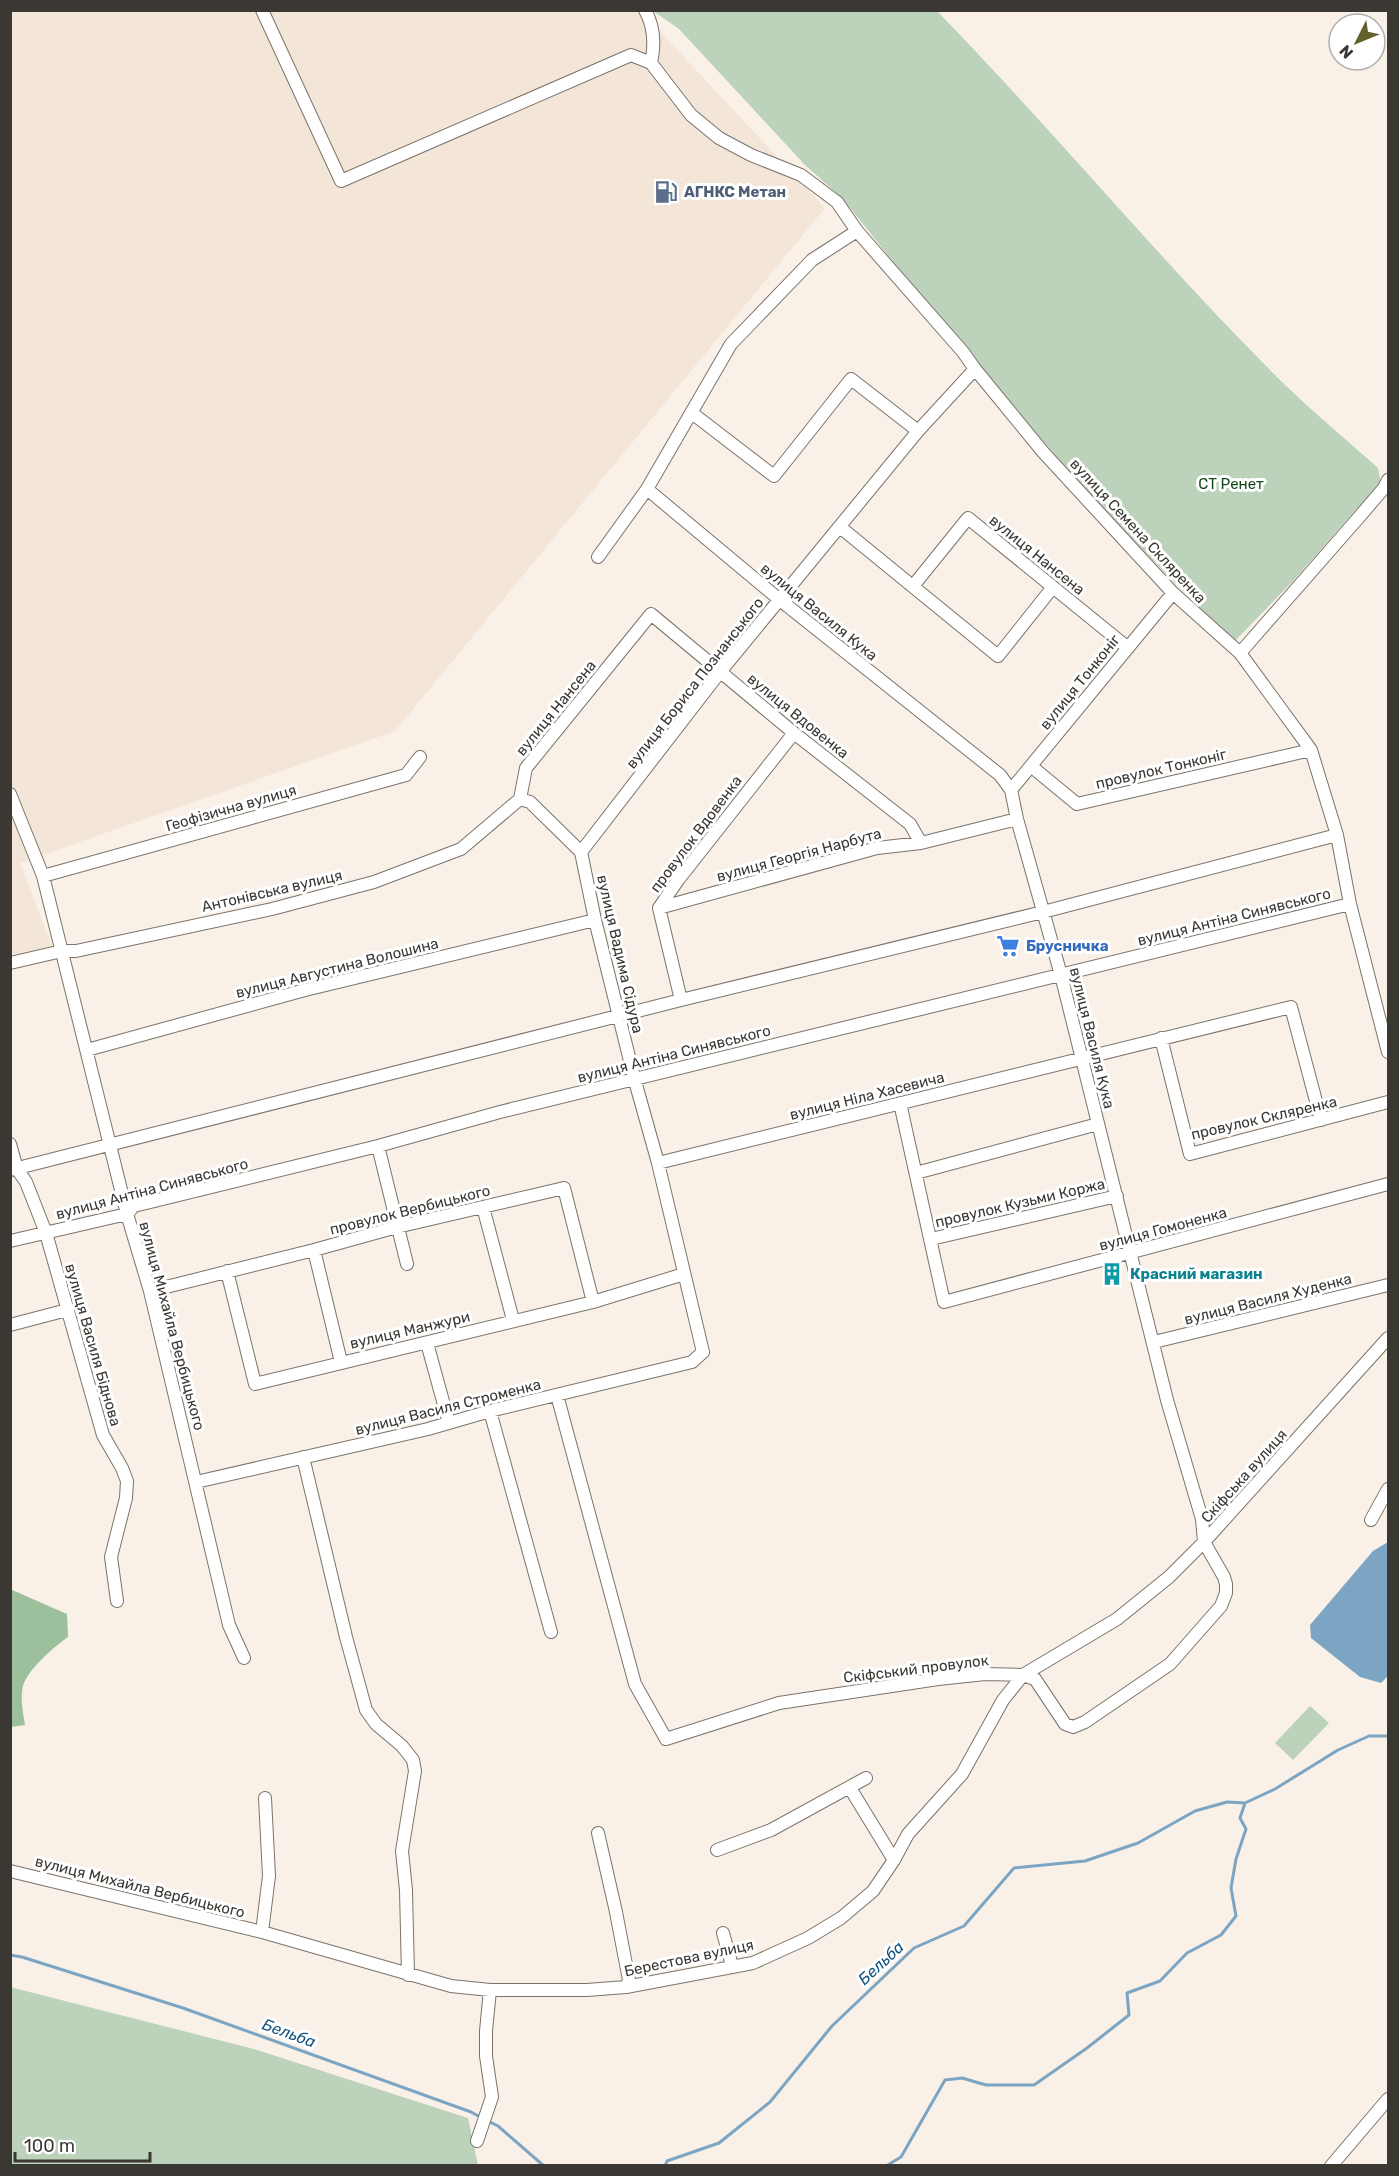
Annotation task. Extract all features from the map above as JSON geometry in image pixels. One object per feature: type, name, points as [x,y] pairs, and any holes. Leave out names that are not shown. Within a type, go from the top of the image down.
[{"type":"street","points":[[262,10],[341,181],[631,54],[651,63],[654,49],[651,21],[645,10]]},
{"type":"street","name":"вулиця Семена Скляренка","points":[[651,63],[691,115],[719,138],[752,155],[801,175],[837,202],[857,231],[963,352],[1044,452],[1173,593],[1240,653],[1311,750],[1337,835],[1350,904],[1389,1052]]},
{"type":"street","points":[[598,557],[647,489],[731,344],[812,260],[857,231]]},
{"type":"street","name":"вулиця Бориса Познанського","points":[[581,852],[720,672],[918,431],[975,369]]},
{"type":"street","points":[[692,413],[774,476],[851,379],[918,431]]},
{"type":"street","points":[[1240,653],[1389,480]]},
{"type":"street","name":"вулиця Василя Кука","points":[[647,489],[780,600],[1000,776],[1011,790],[1061,975],[1178,1438],[1202,1519],[1204,1542]]},
{"type":"street","name":"вулиця Нансена","points":[[913,586],[968,518],[1128,648]]},
{"type":"street","points":[[840,527],[998,656],[1053,587]]},
{"type":"street","name":"вулиця Тонконіг","points":[[1011,790],[1173,593]]},
{"type":"street","name":"вулиця Нансена","points":[[520,799],[526,768],[651,614]]},
{"type":"street","name":"вулиця Вдовенка","points":[[651,614],[794,733],[910,824],[921,843]]},
{"type":"street","name":"провулок Вдовенка","points":[[681,1000],[659,908],[678,880],[794,733]]},
{"type":"street","name":"провулок Тонконіг","points":[[1031,766],[1077,804],[1311,750]]},
{"type":"street","name":"Геофізична вулиця","points":[[43,876],[406,775],[420,757]]},
{"type":"street","name":"вулиця Михайла Вербицького","points":[[10,794],[43,876],[128,1214],[150,1291],[229,1625],[244,1658]]},
{"type":"street","points":[[520,799],[530,802],[581,852]]},
{"type":"street","name":"Антонівська вулиця","points":[[10,963],[272,909],[374,882],[461,849],[520,799]]},
{"type":"street","name":"вулиця Георгія Нарбута","points":[[659,908],[877,848],[921,843],[1017,819]]},
{"type":"street","points":[[14,1169],[681,1000],[1043,912],[1337,835]]},
{"type":"street","name":"вулиця Вадима Сідура","points":[[581,852],[595,920],[704,1352]]},
{"type":"street","name":"вулиця Антіна Синявського","points":[[10,1242],[128,1214],[134,1206],[378,1146],[500,1112],[635,1081],[1350,904]]},
{"type":"street","name":"вулиця Августина Волошина","points":[[87,1050],[305,990],[595,920]]},
{"type":"street","name":"вулиця Ніла Хасевича","points":[[658,1163],[1290,1007],[1322,1120]]},
{"type":"street","name":"провулок Скляренка","points":[[1161,1038],[1190,1154],[1389,1102]]},
{"type":"street","points":[[900,1103],[931,1239]]},
{"type":"street","points":[[916,1173],[1098,1124]]},
{"type":"street","name":"вулиця Василя Біднова","points":[[10,1144],[14,1169],[26,1182],[46,1233],[103,1435],[127,1481],[126,1498],[111,1557],[117,1601]]},
{"type":"street","points":[[378,1146],[406,1264]]},
{"type":"street","name":"вулиця Гомоненка","points":[[931,1239],[944,1302],[1389,1184]]},
{"type":"street","name":"провулок Вербицького","points":[[150,1291],[397,1227],[564,1188],[593,1302]]},
{"type":"street","name":"провулок Кузьми Коржа","points":[[931,1239],[1117,1196]]},
{"type":"street","points":[[483,1207],[513,1320]]},
{"type":"street","points":[[314,1250],[341,1362]]},
{"type":"street","name":"вулиця Манжури","points":[[227,1271],[255,1384],[593,1302],[684,1274]]},
{"type":"street","name":"вулиця Василя Худенка","points":[[1154,1342],[1389,1284]]},
{"type":"street","points":[[10,1325],[67,1310]]},
{"type":"street","name":"Скіфська вулиця","points":[[1023,1675],[1035,1679],[1065,1724],[1073,1727],[1085,1722],[1170,1664],[1214,1615],[1221,1606],[1226,1593],[1224,1577],[1204,1542],[1389,1338]]},
{"type":"street","points":[[428,1343],[449,1423]]},
{"type":"street","name":"вулиця Василя Строменка","points":[[196,1482],[449,1423],[490,1410],[692,1362],[704,1352]]},
{"type":"street","name":"Скіфський провулок","points":[[557,1395],[635,1684],[666,1739],[779,1703],[938,1679],[985,1674],[1023,1675]]},
{"type":"street","points":[[490,1410],[551,1632]]},
{"type":"street","points":[[303,1457],[366,1710],[375,1724],[402,1746],[413,1760],[415,1771],[402,1851],[406,1890],[408,1975]]},
{"type":"street","points":[[1371,1520],[1389,1489]]},
{"type":"street","points":[[1023,1675],[1117,1619],[1169,1577],[1204,1542]]},
{"type":"street","name":"Берестова вулиця","points":[[408,1975],[450,1986],[490,1990],[587,1990],[626,1987],[753,1963],[808,1938],[841,1918],[873,1891],[908,1834],[962,1774],[1003,1700],[1023,1675]]},
{"type":"street","points":[[717,1850],[771,1830],[866,1778]]},
{"type":"street","points":[[850,1788],[894,1860]]},
{"type":"street","name":"вулиця Михайла Вербицького","points":[[262,1932],[269,1876],[265,1798]]},
{"type":"street","points":[[598,1833],[616,1912],[628,1980],[626,1987]]},
{"type":"street","name":"вулиця Михайла Вербицького","points":[[10,1871],[262,1932],[408,1975]]},
{"type":"street","points":[[723,1933],[731,1962],[730,1967]]},
{"type":"street","points":[[478,2136],[492,2097],[486,2056],[490,1990]]},
{"type":"street","points":[[1331,2166],[1389,2099]]},
{"type":"shaded area","points":[[10,11],[641,11],[825,208],[395,731],[20,863],[52,946],[11,955]]},
{"type":"green space","name":"СТ Ренет","points":[[653,11],[937,11],[1239,338],[1295,394],[1378,468],[1381,484],[1235,641],[1130,536],[1031,427],[842,198],[805,165],[679,29]]},
{"type":"green space","points":[[10,1589],[67,1614],[68,1637],[42,1659],[26,1679],[22,1695],[25,1725],[11,1727]]},
{"type":"green space","points":[[1310,1706],[1329,1723],[1293,1760],[1275,1743]]},
{"type":"green space","points":[[10,1987],[254,2049],[468,2118],[478,2165],[11,2165]]},
{"type":"water","points":[[1388,1542],[1388,1676],[1381,1683],[1360,1677],[1311,1638],[1310,1625],[1373,1551]]},
{"type":"waterway","points":[[886,2166],[901,2157],[945,2080],[962,2078],[986,2085],[1034,2085],[1129,2015],[1127,1993],[1160,1981],[1187,1953],[1221,1935],[1236,1916],[1231,1888],[1236,1859],[1246,1829],[1240,1818],[1245,1803],[1275,1789],[1338,1750],[1369,1736],[1388,1736]]},
{"type":"waterway","name":"Бельба","points":[[665,2166],[667,2161],[719,2143],[770,2102],[832,2026],[914,1948],[964,1926],[1014,1868],[1085,1861],[1138,1843],[1195,1811],[1227,1802],[1245,1803]]},
{"type":"waterway","name":"Бельба","points":[[10,1955],[183,2008],[471,2112],[482,2118]]},
{"type":"waterway","name":"Бельба","points":[[488,2121],[498,2126],[544,2166]]},
{"type":"place","name":"АГНКС Метан","points":[[666,192]]},
{"type":"place","name":"Брусничка","points":[[1008,946]]},
{"type":"place","name":"Красний магазин","points":[[1112,1274]]}]
